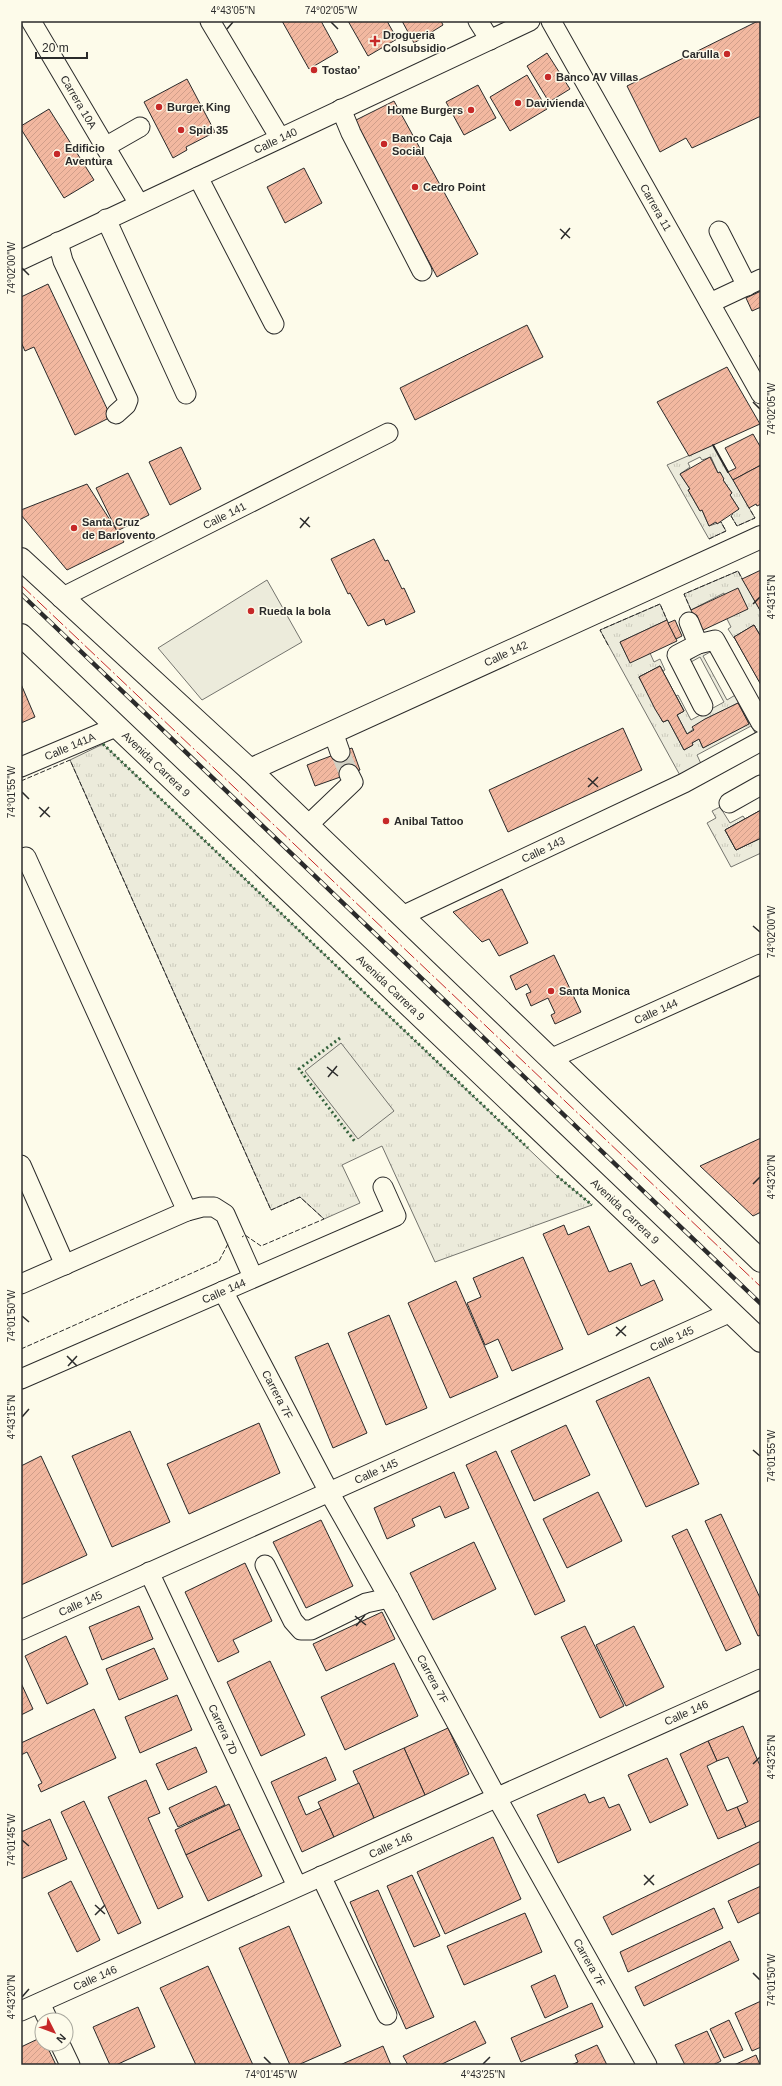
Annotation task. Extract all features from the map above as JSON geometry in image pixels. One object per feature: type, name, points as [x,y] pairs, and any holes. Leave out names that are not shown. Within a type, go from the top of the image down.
[{"type":"main road","name":"Calle 142","points":[[250,770],[761,537]]},
{"type":"main road","points":[[21,559],[61,598],[250,770],[308,825],[761,1261]]},
{"type":"main road","name":"Avenida Carrera 9","points":[[21,635],[761,1340]]},
{"type":"street","name":"Carrera 10A","points":[[31,21],[139,204]]},
{"type":"street","points":[[210,21],[280,138]]},
{"type":"street","points":[[478,21],[490,40]]},
{"type":"street","name":"Calle 140","points":[[21,260],[530,21]]},
{"type":"street","name":"Carrera 11","points":[[551,21],[761,394]]},
{"type":"street","points":[[341,109],[351,133],[422,271]]},
{"type":"street","points":[[105,147],[140,126]]},
{"type":"street","points":[[198,177],[274,324]]},
{"type":"street","points":[[106,220],[186,394]]},
{"type":"street","points":[[710,303],[754,283],[719,231]]},
{"type":"street","points":[[58,242],[63,261],[128,400],[126,406],[116,414]]},
{"type":"street","name":"Calle 141","points":[[61,598],[388,433]]},
{"type":"street","points":[[688,622],[698,644]]},
{"type":"street","points":[[704,706],[676,655],[698,644],[715,640],[761,723]]},
{"type":"street","name":"Calle 141A","points":[[21,767],[118,726]]},
{"type":"street","points":[[332,732],[340,752]]},
{"type":"street","name":"Calle 143","points":[[402,916],[684,783],[761,741]]},
{"type":"street","points":[[308,825],[353,782],[349,774]]},
{"type":"street","points":[[729,803],[761,785]]},
{"type":"street","points":[[21,859],[26,857],[187,1211]]},
{"type":"street","name":"Calle 144","points":[[550,1059],[761,964]]},
{"type":"street","points":[[21,1165],[65,1265]]},
{"type":"street","name":"Calle 144","points":[[21,1379],[396,1216],[383,1187]]},
{"type":"street","points":[[21,1284],[187,1211],[202,1207],[214,1207],[225,1214],[253,1277]]},
{"type":"street","name":"Carrera 7F","points":[[223,1291],[329,1492],[389,1598],[497,1798],[647,2065]]},
{"type":"street","name":"Calle 145","points":[[21,1630],[731,1312]]},
{"type":"street","points":[[265,1565],[293,1621],[301,1630],[311,1630],[366,1603],[389,1598]]},
{"type":"street","name":"Carrera 7D","points":[[149,1572],[297,1886]]},
{"type":"street","name":"Calle 146","points":[[21,2011],[761,1679]]},
{"type":"street","points":[[321,1876],[387,2015]]},
{"type":"street","points":[[40,2003],[44,2012]]},
{"type":"street","points":[[64,2052],[70,2065]]},
{"type":"green space","points":[[713,445],[755,518],[737,526],[731,516],[733,514],[732,513],[739,509],[730,495],[732,493],[723,480],[720,472],[718,473],[711,457],[702,460],[700,457],[688,463],[690,467],[680,474],[690,489],[688,490],[700,511],[702,510],[709,526],[721,522],[726,531],[709,539],[667,465]]},
{"type":"green space","points":[[738,571],[761,612],[761,637],[754,625],[734,638],[728,629],[731,627],[727,619],[724,593],[691,610],[684,594]]},
{"type":"green space","name":"Rueda la bola","points":[[267,580],[302,642],[202,700],[158,648]]},
{"type":"green space","points":[[660,604],[667,620],[620,642],[630,662],[650,653],[654,662],[660,659],[665,670],[663,671],[660,666],[639,677],[663,722],[668,720],[684,750],[693,745],[692,743],[699,739],[703,748],[749,723],[738,703],[706,719],[687,734],[677,715],[684,711],[676,696],[678,695],[691,720],[724,702],[700,657],[691,662],[690,660],[708,648],[710,652],[703,656],[727,700],[737,694],[757,733],[756,734],[751,726],[697,755],[703,768],[682,779],[600,630]]},
{"type":"green space","points":[[103,744],[557,1176],[592,1205],[435,1262],[382,1146],[342,1165],[360,1203],[324,1219],[300,1197],[271,1210],[70,760]]},
{"type":"green space","points":[[720,807],[730,823],[743,816],[745,819],[725,830],[736,850],[761,838],[761,853],[731,867],[707,823],[716,818],[712,811]]},
{"type":"green space","points":[[341,1043],[394,1111],[358,1139],[305,1071]]},
{"type":"building","points":[[282,21],[321,21],[338,52],[309,69]]},
{"type":"building","points":[[348,21],[387,21],[397,39],[368,56]]},
{"type":"building","points":[[402,21],[441,21],[443,25],[414,43]]},
{"type":"building","name":"Carulla","points":[[758,21],[761,21],[761,116],[692,148],[686,138],[660,152],[627,86]]},
{"type":"building","name":"Banco AV Villas","points":[[547,53],[570,89],[549,102],[527,66]]},
{"type":"building","name":"Davivienda","points":[[527,75],[547,109],[510,131],[490,97]]},
{"type":"building","points":[[187,79],[215,132],[186,147],[187,150],[173,158],[144,102]]},
{"type":"building","name":"Home Burgers","points":[[478,85],[496,118],[464,135],[446,102]]},
{"type":"building","name":"Cedro Point","points":[[394,101],[478,254],[437,277],[354,121]]},
{"type":"building","name":"Edificio Aventura","points":[[49,109],[94,180],[64,198],[21,129],[21,126]]},
{"type":"building","points":[[304,168],[322,203],[285,223],[267,187]]},
{"type":"building","points":[[48,284],[111,417],[75,435],[34,347],[25,351],[21,342],[21,297]]},
{"type":"building","points":[[761,291],[761,307],[752,311],[746,298]]},
{"type":"building","points":[[527,325],[543,357],[415,420],[400,388]]},
{"type":"building","points":[[727,367],[760,424],[689,456],[657,402]]},
{"type":"building","points":[[753,434],[761,448],[761,465],[733,480],[728,472],[736,468],[725,448]]},
{"type":"building","points":[[181,447],[201,489],[170,505],[149,462]]},
{"type":"building","points":[[710,457],[718,473],[720,472],[724,479],[723,480],[732,493],[730,495],[739,509],[717,524],[716,522],[709,526],[702,510],[700,511],[688,490],[690,489],[680,474]]},
{"type":"building","points":[[761,465],[761,504],[757,506],[756,504],[749,508],[733,480]]},
{"type":"building","points":[[128,473],[149,515],[117,531],[96,488]]},
{"type":"building","name":"Santa Cruz de Barlovento","points":[[87,484],[124,542],[67,570],[21,515],[21,510]]},
{"type":"building","points":[[374,539],[385,561],[388,560],[402,589],[404,588],[415,612],[386,625],[384,619],[368,626],[350,593],[348,594],[331,559]]},
{"type":"building","points":[[761,570],[761,612],[742,579]]},
{"type":"building","points":[[738,588],[748,609],[701,631],[691,610]]},
{"type":"building","points":[[667,620],[677,641],[630,663],[620,642]]},
{"type":"building","points":[[675,620],[682,636],[676,639],[668,623]]},
{"type":"building","points":[[754,625],[761,637],[761,680],[759,681],[734,637]]},
{"type":"building","points":[[754,625],[761,637],[761,685],[734,637]]},
{"type":"building","points":[[660,666],[684,711],[663,722],[639,677]]},
{"type":"building","points":[[660,666],[684,711],[677,715],[687,734],[694,730],[692,727],[705,719],[738,703],[749,724],[703,748],[699,739],[692,743],[693,745],[684,750],[668,720],[663,722],[639,677]]},
{"type":"building","points":[[21,684],[35,717],[21,723]]},
{"type":"building","points":[[623,728],[642,770],[508,832],[489,790]]},
{"type":"building","points":[[352,748],[360,770],[315,786],[307,765]]},
{"type":"building","points":[[761,810],[761,838],[736,850],[725,830]]},
{"type":"building","points":[[761,810],[761,838],[736,850],[725,830]]},
{"type":"building","points":[[502,889],[528,943],[499,956],[489,939],[482,942],[453,912]]},
{"type":"building","name":"Santa Monica","points":[[554,955],[581,1012],[555,1024],[551,1015],[555,1013],[548,998],[531,1006],[526,994],[531,992],[527,984],[516,990],[510,976]]},
{"type":"building","points":[[761,1138],[761,1212],[753,1216],[700,1166]]},
{"type":"building","points":[[564,1225],[568,1235],[589,1226],[609,1272],[631,1263],[641,1286],[654,1280],[663,1300],[588,1335],[543,1234]]},
{"type":"building","points":[[523,1257],[563,1349],[512,1371],[498,1339],[485,1345],[467,1303],[481,1297],[473,1278]]},
{"type":"building","points":[[456,1281],[498,1377],[450,1398],[408,1303]]},
{"type":"building","points":[[389,1315],[427,1408],[386,1425],[348,1333]]},
{"type":"building","points":[[328,1343],[367,1433],[333,1448],[295,1357]]},
{"type":"building","points":[[649,1377],[699,1484],[646,1507],[596,1401]]},
{"type":"building","points":[[259,1423],[280,1473],[189,1514],[167,1464]]},
{"type":"building","points":[[566,1425],[590,1475],[534,1501],[511,1451]]},
{"type":"building","points":[[130,1431],[170,1522],[112,1547],[72,1456]]},
{"type":"building","points":[[496,1451],[565,1601],[535,1615],[466,1465]]},
{"type":"building","points":[[41,1456],[87,1555],[21,1585],[21,1466]]},
{"type":"building","points":[[454,1472],[469,1508],[445,1518],[440,1506],[412,1519],[415,1526],[387,1539],[374,1508]]},
{"type":"building","points":[[598,1492],[622,1541],[567,1568],[543,1519]]},
{"type":"building","points":[[721,1514],[761,1600],[761,1635],[758,1636],[705,1521]]},
{"type":"building","points":[[321,1520],[353,1586],[306,1608],[273,1542]]},
{"type":"building","points":[[687,1529],[741,1644],[726,1651],[672,1536]]},
{"type":"building","points":[[474,1542],[496,1589],[433,1620],[410,1573]]},
{"type":"building","points":[[245,1563],[272,1621],[233,1640],[239,1652],[218,1662],[185,1592]]},
{"type":"building","points":[[139,1606],[153,1639],[102,1660],[89,1627]]},
{"type":"building","points":[[382,1612],[395,1639],[326,1671],[313,1644]]},
{"type":"building","points":[[585,1626],[624,1706],[600,1718],[561,1637]]},
{"type":"building","points":[[634,1626],[664,1687],[626,1706],[596,1645]]},
{"type":"building","points":[[66,1636],[88,1684],[47,1704],[25,1656]]},
{"type":"building","points":[[154,1648],[168,1679],[119,1700],[106,1669]]},
{"type":"building","points":[[270,1661],[305,1735],[261,1756],[227,1682]]},
{"type":"building","points":[[394,1663],[418,1716],[345,1750],[321,1697]]},
{"type":"building","points":[[21,1683],[33,1709],[21,1715]]},
{"type":"building","points":[[177,1695],[192,1730],[140,1753],[125,1717]]},
{"type":"building","points":[[94,1709],[116,1758],[41,1792],[38,1785],[42,1783],[27,1752],[21,1755],[21,1743]]},
{"type":"building","points":[[743,1726],[761,1768],[761,1820],[746,1827],[737,1807],[748,1802],[728,1757],[717,1761],[708,1741]]},
{"type":"building","points":[[448,1728],[469,1774],[425,1795],[404,1748]]},
{"type":"building","points":[[708,1741],[717,1761],[707,1766],[727,1811],[737,1807],[746,1827],[718,1839],[680,1754]]},
{"type":"building","points":[[196,1747],[207,1772],[168,1790],[156,1764]]},
{"type":"building","points":[[404,1748],[425,1795],[374,1818],[353,1771]]},
{"type":"building","points":[[326,1757],[336,1780],[298,1797],[306,1815],[321,1808],[334,1837],[302,1852],[271,1782]]},
{"type":"building","points":[[667,1758],[688,1805],[650,1823],[628,1775]]},
{"type":"building","points":[[146,1780],[160,1813],[148,1818],[183,1897],[158,1909],[108,1797]]},
{"type":"building","points":[[359,1783],[374,1818],[334,1837],[318,1802]]},
{"type":"building","points":[[216,1786],[225,1805],[178,1827],[169,1808]]},
{"type":"building","points":[[585,1794],[589,1803],[604,1797],[609,1808],[619,1804],[631,1830],[558,1863],[537,1815]]},
{"type":"building","points":[[84,1801],[141,1923],[118,1934],[61,1812]]},
{"type":"building","points":[[229,1804],[240,1829],[186,1855],[175,1830]]},
{"type":"building","points":[[50,1819],[67,1859],[21,1879],[21,1832]]},
{"type":"building","points":[[240,1829],[262,1876],[208,1901],[186,1855]]},
{"type":"building","points":[[493,1837],[521,1899],[445,1934],[417,1872]]},
{"type":"building","points":[[761,1841],[761,1863],[612,1935],[603,1917]]},
{"type":"building","points":[[412,1875],[440,1936],[414,1947],[387,1886]]},
{"type":"building","points":[[71,1881],[100,1940],[77,1952],[48,1893]]},
{"type":"building","points":[[761,1886],[761,1912],[738,1923],[728,1901]]},
{"type":"building","points":[[378,1890],[434,2017],[406,2029],[350,1902]]},
{"type":"building","points":[[714,1908],[723,1928],[628,1972],[620,1952]]},
{"type":"building","points":[[525,1913],[542,1952],[464,1985],[447,1946]]},
{"type":"building","points":[[289,1926],[341,2046],[298,2065],[290,2065],[239,1948]]},
{"type":"building","points":[[730,1941],[739,1960],[644,2006],[635,1987]]},
{"type":"building","points":[[208,1966],[253,2065],[196,2065],[160,1988]]},
{"type":"building","points":[[555,1975],[568,2007],[545,2018],[531,1986]]},
{"type":"building","points":[[761,2001],[761,2047],[752,2051],[735,2013]]},
{"type":"building","points":[[592,2003],[603,2027],[521,2062],[511,2038]]},
{"type":"building","points":[[138,2007],[155,2047],[116,2065],[110,2065],[93,2027]]},
{"type":"building","points":[[729,2020],[743,2050],[724,2058],[710,2029]]},
{"type":"building","points":[[475,2021],[486,2043],[440,2065],[408,2065],[403,2056]]},
{"type":"building","points":[[707,2031],[721,2061],[713,2065],[685,2065],[675,2045]]},
{"type":"building","points":[[34,2041],[34,2052],[50,2052],[56,2065],[21,2065],[21,2047]]},
{"type":"building","points":[[597,2045],[607,2065],[571,2065],[578,2062],[575,2055]]},
{"type":"building","points":[[383,2046],[391,2065],[340,2065]]},
{"type":"building","points":[[756,2055],[760,2065],[734,2065]]},
{"type":"tunnel","points":[[340,752],[349,774]]},
{"type":"railway","points":[[21,594],[761,1304]]},
{"type":"hedge","points":[[103,744],[528,1148]]},
{"type":"hedge","points":[[340,1038],[299,1069],[356,1143]]},
{"type":"hedge","points":[[557,1176],[592,1205]]},
{"type":"fence","points":[[761,355],[759,356],[761,357]]},
{"type":"fence","points":[[731,516],[737,526],[755,518],[749,508]]},
{"type":"fence","points":[[709,539],[726,531],[721,522]]},
{"type":"fence","points":[[691,610],[684,594],[738,571],[742,579]]},
{"type":"fence","points":[[608,645],[600,630],[660,604],[667,620]]},
{"type":"fence","points":[[21,781],[70,760],[271,1210],[300,1197],[324,1219],[261,1246],[245,1235],[242,1237]]},
{"type":"fence","points":[[21,1349],[219,1261],[229,1242]]},
{"type":"wall","points":[[713,445],[728,472]]},
{"type":"power","points":[[21,585],[761,1287]]},
{"type":"place","name":"Drogueria Colsubsidio","points":[[375,41]]},
{"type":"place","name":"Carulla","points":[[727,54]]},
{"type":"place","name":"Tostao’","points":[[314,70]]},
{"type":"place","name":"Banco AV Villas","points":[[548,77]]},
{"type":"place","name":"Davivienda","points":[[518,103]]},
{"type":"place","name":"Burger King","points":[[159,107]]},
{"type":"place","name":"Home Burgers","points":[[471,110]]},
{"type":"place","name":"Spid 35","points":[[181,130]]},
{"type":"place","name":"Banco Caja Social","points":[[384,144]]},
{"type":"place","name":"Edificio Aventura","points":[[57,154]]},
{"type":"place","name":"Cedro Point","points":[[415,187]]},
{"type":"place","name":"Santa Cruz de Barlovento","points":[[74,528]]},
{"type":"place","name":"Rueda la bola","points":[[251,611]]},
{"type":"place","name":"Anibal Tattoo","points":[[386,821]]},
{"type":"place","name":"Santa Monica","points":[[551,991]]}]
